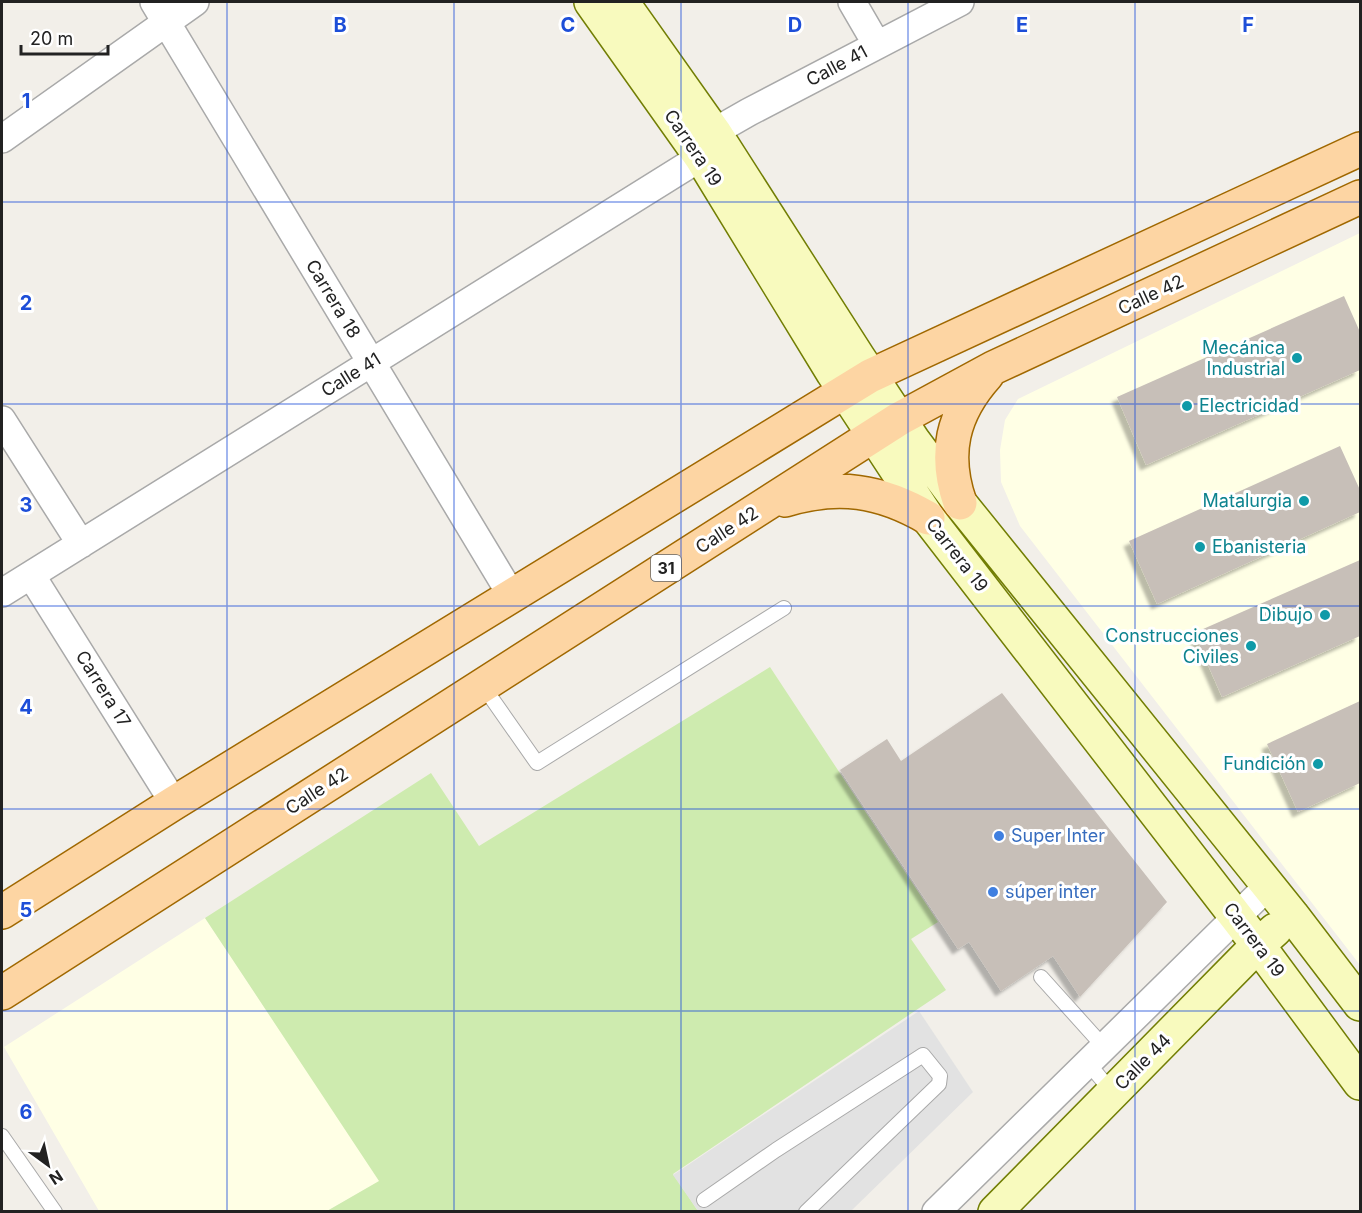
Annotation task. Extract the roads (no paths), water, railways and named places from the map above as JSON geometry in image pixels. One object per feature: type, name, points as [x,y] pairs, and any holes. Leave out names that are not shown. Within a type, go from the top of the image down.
[{"type":"main road","name":"Carrera 19","points":[[591,2],[708,145]]},
{"type":"main road","name":"Carrera 19","points":[[622,2],[708,145],[886,427],[928,518],[1258,945],[1360,1083]]},
{"type":"main road","points":[[2,912],[174,803],[858,384],[1360,149]]},
{"type":"main road","name":"Calle 42","points":[[2,993],[886,427],[993,369],[1360,197]]},
{"type":"main road","points":[[960,503],[952,472],[952,439],[963,408],[971,394],[993,369]]},
{"type":"main road","name":"Carrera 19","points":[[886,427],[960,503],[1292,915],[1360,1004]]},
{"type":"main road","points":[[760,508],[805,494],[848,491],[869,493],[890,499],[928,518]]},
{"type":"main road","name":"Calle 44","points":[[996,1212],[1258,945],[1292,915]]},
{"type":"street","points":[[2,139],[160,12],[195,2]]},
{"type":"street","points":[[852,2],[878,45]]},
{"type":"street","name":"Calle 41","points":[[2,593],[371,362],[708,145],[878,45],[960,2]]},
{"type":"street","name":"Carrera 18","points":[[160,12],[512,596]]},
{"type":"street","points":[[2,420],[81,544]]},
{"type":"street","name":"Carrera 17","points":[[30,575],[174,803]]},
{"type":"street","points":[[936,1212],[1268,886]]},
{"type":"lane","points":[[483,686],[537,764],[783,608]]},
{"type":"lane","points":[[1041,977],[1096,1055],[1113,1093]]},
{"type":"lane","points":[[704,1200],[776,1150],[923,1055],[940,1076],[939,1084],[806,1212]]},
{"type":"lane","points":[[2,1136],[55,1212]]},
{"type":"place","name":"Mecánica Industrial","points":[[1297,358]]},
{"type":"place","name":"Electricidad","points":[[1187,406]]},
{"type":"place","name":"Matalurgia","points":[[1304,501]]},
{"type":"place","name":"Ebanisteria","points":[[1200,547]]},
{"type":"place","name":"Dibujo","points":[[1325,615]]},
{"type":"place","name":"Construcciones Civiles","points":[[1251,646]]},
{"type":"place","name":"Fundición","points":[[1318,764]]},
{"type":"place","name":"Super Inter","points":[[999,836]]},
{"type":"place","name":"súper inter","points":[[993,892]]}]
